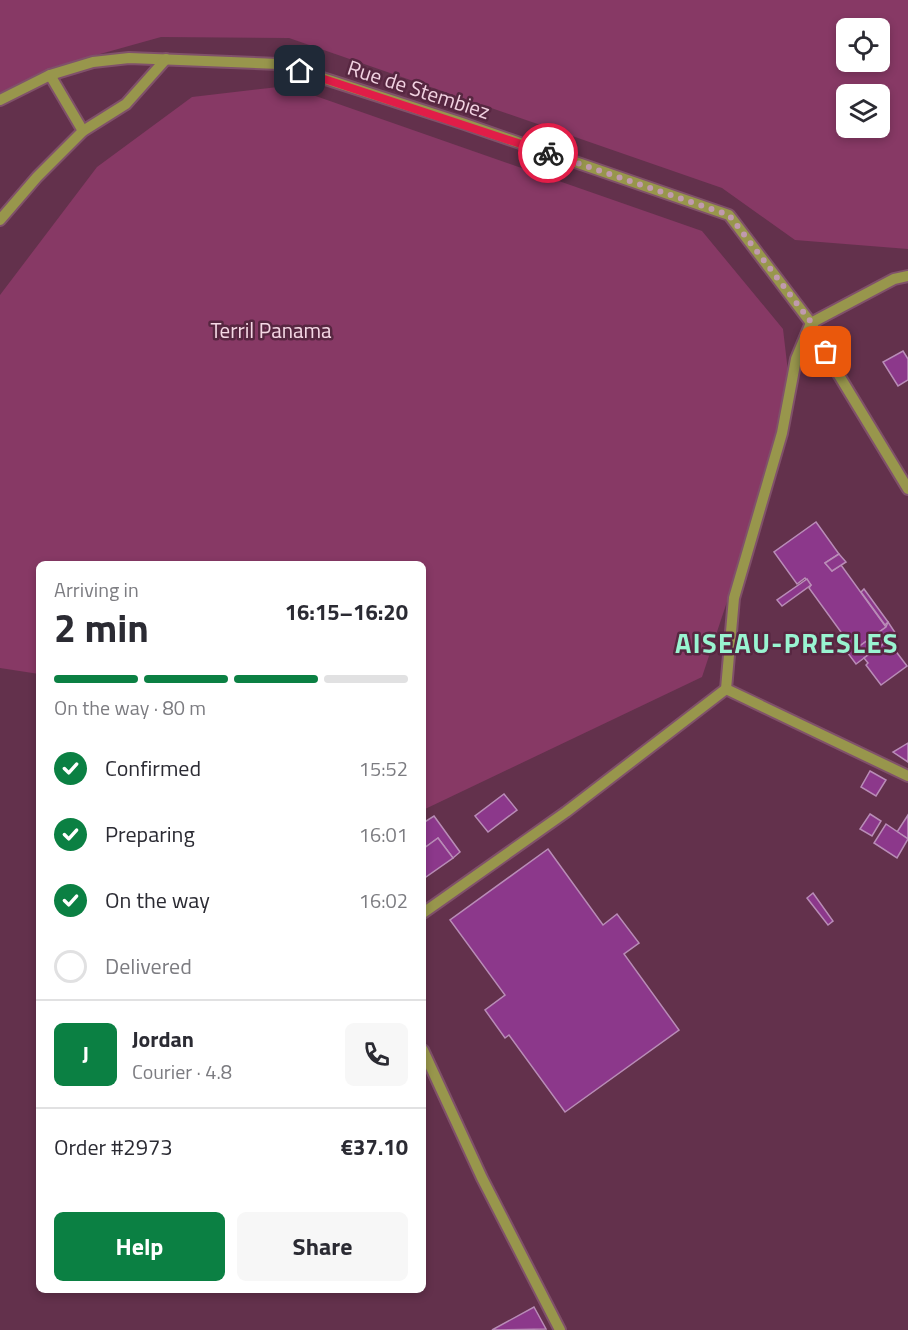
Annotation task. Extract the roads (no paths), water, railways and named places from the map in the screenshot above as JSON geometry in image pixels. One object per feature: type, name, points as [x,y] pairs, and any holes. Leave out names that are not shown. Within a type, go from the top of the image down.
[{"type":"street","name":"Rue de Stembiez","points":[[0,100],[50,75],[93,62],[129,58],[279,64],[462,123],[729,215],[811,322],[834,367],[908,489]]},
{"type":"street","points":[[0,220],[37,177],[83,131],[126,104],[166,59]]},
{"type":"street","points":[[50,75],[83,131]]},
{"type":"street","points":[[426,911],[566,812],[726,689],[734,598],[782,434],[796,359],[811,322],[894,279],[908,276]]},
{"type":"street","points":[[726,689],[908,776]]},
{"type":"street","points":[[426,1057],[482,1178],[560,1330]]},
{"type":"district","name":"AISEAU-PRESLES","points":[[787,642]]},
{"type":"park label","name":"Terril Panama","points":[[271,330]]}]
